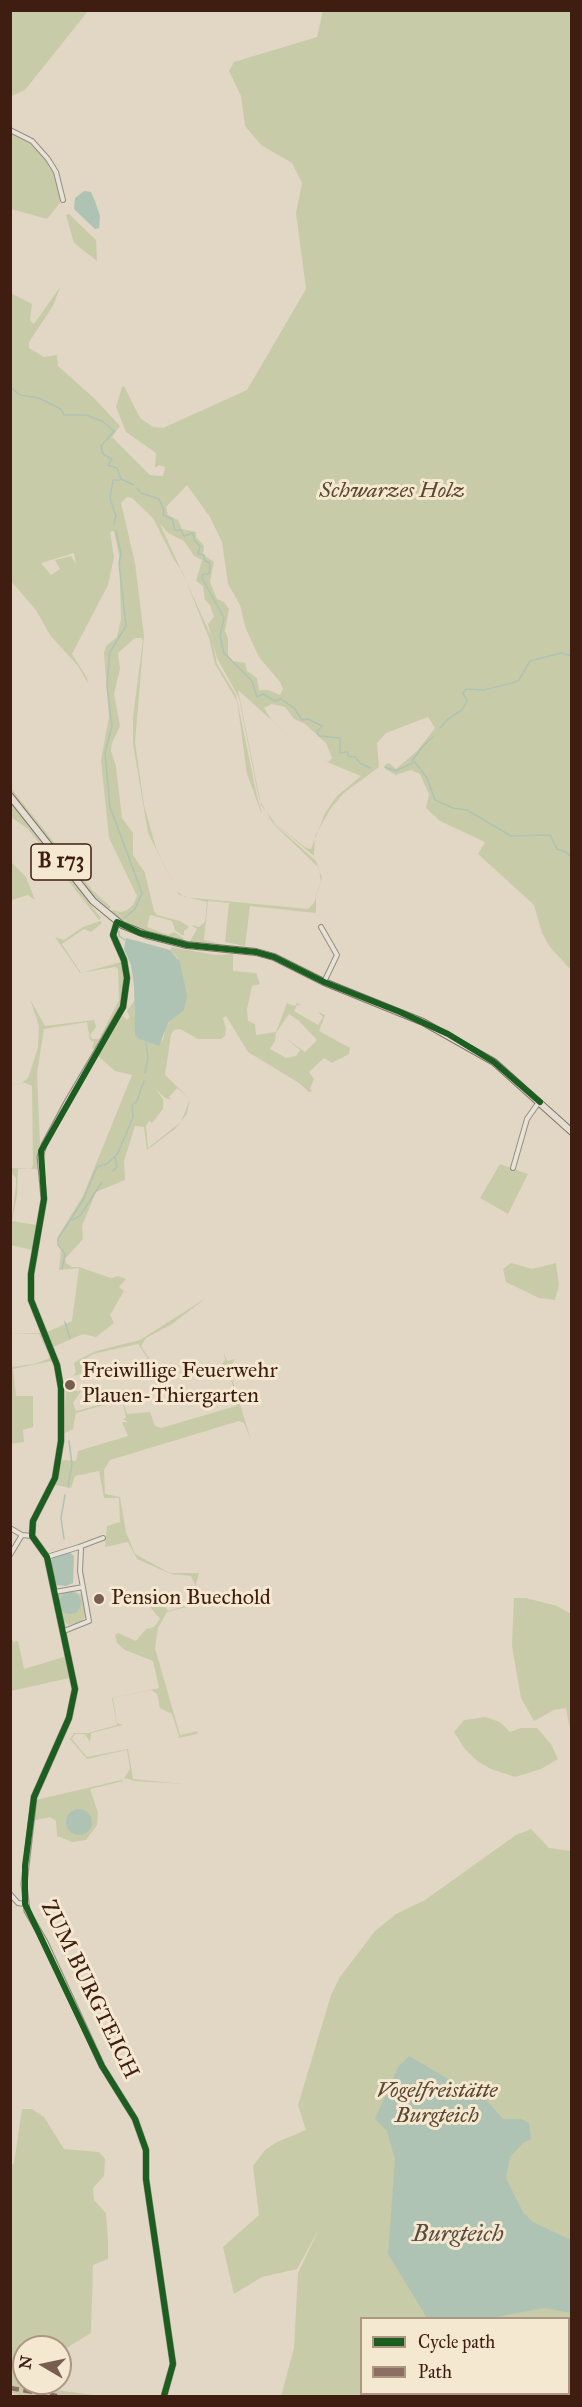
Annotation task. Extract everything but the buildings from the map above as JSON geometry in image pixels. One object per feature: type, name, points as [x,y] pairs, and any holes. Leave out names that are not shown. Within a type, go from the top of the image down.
[{"type":"main road","name":"B 173","points":[[10,796],[93,901],[117,922],[140,933],[187,945],[263,954],[448,1034],[494,1062],[572,1132]]},
{"type":"street","points":[[10,130],[32,141],[48,159],[56,172],[63,201]]},
{"type":"street","points":[[10,1528],[22,1535],[32,1536],[33,1521],[55,1478],[61,1441],[61,1388],[57,1365],[31,1300],[31,1274],[44,1200],[40,1157],[62,1110],[123,1008],[127,978],[124,960],[113,936],[117,922]]},
{"type":"street","points":[[321,927],[337,955],[324,982]]},
{"type":"street","points":[[513,1168],[527,1119],[540,1102]]},
{"type":"street","points":[[10,1555],[22,1535]]},
{"type":"street","name":"ZUM BURGTEICH","points":[[32,1536],[47,1557],[75,1681],[75,1697],[65,1727],[34,1797],[26,1858],[25,1904],[102,2066],[135,2119],[146,2150],[146,2179],[172,2349],[173,2364],[164,2397]]},
{"type":"street","points":[[47,1557],[104,1538]]},
{"type":"street","points":[[64,1630],[89,1621],[83,1587],[81,1549],[78,1547]]},
{"type":"street","points":[[55,1592],[83,1587]]},
{"type":"street","points":[[10,1894],[18,1903],[25,1904]]},
{"type":"green space","points":[[10,11],[88,11],[25,90],[11,96]]},
{"type":"green space","name":"Schwarzes Holz","points":[[323,11],[571,11],[571,970],[550,947],[542,933],[534,905],[478,854],[485,842],[440,821],[426,808],[429,794],[420,774],[411,770],[396,775],[385,769],[385,765],[389,763],[396,769],[417,751],[435,728],[428,717],[386,733],[377,743],[379,767],[344,793],[331,808],[318,830],[325,813],[337,796],[361,776],[322,760],[328,762],[332,758],[326,743],[305,724],[294,719],[285,707],[272,704],[264,708],[271,720],[238,690],[260,801],[239,698],[217,658],[213,642],[217,664],[236,695],[261,812],[247,774],[237,701],[215,664],[209,638],[186,582],[211,636],[208,624],[214,617],[210,605],[205,600],[203,586],[196,581],[202,560],[194,556],[184,541],[168,533],[160,524],[180,569],[153,518],[132,498],[127,497],[121,503],[135,563],[144,636],[135,742],[144,805],[156,848],[177,891],[148,833],[133,744],[133,717],[143,640],[141,638],[135,638],[118,653],[120,669],[114,694],[120,726],[111,751],[116,766],[122,818],[133,833],[133,855],[145,873],[154,911],[157,915],[180,921],[189,927],[182,935],[175,930],[172,921],[150,915],[147,927],[168,935],[174,932],[183,938],[183,941],[139,929],[111,913],[112,910],[121,912],[127,910],[133,905],[137,896],[109,838],[101,760],[109,717],[104,653],[106,646],[117,637],[121,619],[119,555],[114,531],[110,532],[114,557],[108,585],[72,654],[88,683],[78,666],[50,635],[36,610],[11,581],[11,293],[32,304],[30,321],[34,324],[60,287],[53,306],[29,342],[29,348],[44,357],[57,355],[58,366],[95,399],[120,426],[112,437],[150,475],[163,476],[165,467],[159,465],[155,468],[156,453],[126,432],[116,407],[122,387],[124,386],[140,418],[153,427],[163,428],[247,390],[306,289],[296,213],[302,183],[292,163],[261,145],[245,126],[241,96],[229,71],[234,62],[317,37]],"holes":[[[187,485],[210,517],[222,542],[228,584],[240,605],[246,629],[259,657],[280,682],[283,689],[280,695],[268,690],[259,690],[257,678],[247,671],[245,663],[233,661],[228,655],[228,638],[225,631],[229,609],[224,602],[217,599],[210,582],[214,562],[203,554],[204,546],[196,537],[196,532],[182,529],[178,520],[168,515],[166,507]],[[74,553],[76,564],[71,556],[55,560],[60,569],[51,575],[41,563]]]},
{"type":"green space","points":[[10,132],[30,141],[43,155],[58,181],[62,195],[60,203],[47,219],[11,209]]},
{"type":"green space","points":[[69,214],[96,240],[97,261],[74,243],[66,215]]},
{"type":"green space","points":[[10,787],[93,891],[111,907],[109,909],[92,895],[47,840],[11,792]]},
{"type":"green space","points":[[11,803],[101,918],[99,920],[28,829],[11,817]]},
{"type":"green space","points":[[266,812],[276,824],[306,848],[311,849],[315,839],[314,856],[271,820]]},
{"type":"green space","points":[[262,813],[316,861],[318,867]]},
{"type":"green space","points":[[11,862],[26,877],[35,900],[28,895],[11,900]]},
{"type":"green space","points":[[189,897],[308,909],[316,897],[316,913],[250,906],[245,946],[225,942],[229,903],[208,901],[204,940],[221,944],[190,941],[197,929],[191,925],[199,927],[205,922],[207,902]]},
{"type":"green space","points":[[100,921],[102,923],[91,932],[84,929],[62,944],[81,973],[55,937],[64,940],[83,927]]},
{"type":"green space","points":[[172,947],[215,955],[233,954],[233,971],[256,973],[260,984],[252,986],[247,1009],[248,1021],[255,1024],[256,1035],[276,1032],[287,1003],[295,1006],[297,1003],[302,1005],[297,1005],[294,1011],[318,1025],[323,1017],[318,1012],[325,1015],[319,1031],[350,1048],[349,1054],[332,1063],[324,1058],[309,1072],[314,1079],[310,1089],[313,1091],[309,1092],[299,1083],[248,1052],[226,1016],[223,1018],[225,1036],[221,1039],[198,1039],[180,1029],[174,1030],[171,1035],[165,1075],[190,1099],[177,1088],[169,1097],[172,1100],[165,1098],[155,1088],[163,1099],[163,1109],[152,1123],[149,1121],[146,1126],[148,1148],[180,1123],[147,1150],[144,1127],[135,1126],[124,1161],[125,1180],[96,1192],[82,1226],[83,1239],[65,1259],[66,1263],[72,1267],[79,1267],[111,1278],[118,1276],[126,1279],[119,1287],[124,1291],[110,1315],[114,1323],[96,1337],[83,1334],[53,1347],[45,1333],[72,1321],[79,1268],[59,1270],[61,1251],[57,1238],[83,1196],[132,1075],[115,1071],[98,1056],[122,1015],[127,1020],[130,1017],[127,1011],[135,1000],[134,1012],[139,1039],[156,1044],[163,1040],[166,1026],[179,1012],[178,958],[170,950]],"holes":[[[289,1014],[317,1040],[305,1052],[287,1039],[300,1050],[296,1056],[286,1058],[270,1049],[275,1041],[276,1033]]]},
{"type":"green space","points":[[121,962],[124,986],[122,1003],[98,1048],[92,1049],[94,1042],[90,1040],[87,1022],[44,1029],[37,1073],[40,1146],[38,1169],[31,1169],[33,1165],[32,1086],[22,1083],[28,1078],[38,1048],[39,1026],[30,999],[45,1026],[94,1020],[96,1027],[90,1035],[92,1039],[99,1039],[119,1000],[118,969],[115,967],[83,973]]},
{"type":"green space","points":[[190,1099],[187,1114],[181,1121]]},
{"type":"green space","points":[[500,1164],[528,1174],[508,1214],[480,1198]]},
{"type":"green space","points":[[10,1168],[31,1169],[18,1169],[17,1195],[12,1221],[37,1225],[32,1250],[11,1245],[11,1224],[16,1178]]},
{"type":"green space","points":[[511,1263],[532,1269],[556,1263],[559,1285],[555,1300],[539,1298],[506,1282],[503,1269]]},
{"type":"green space","points":[[206,1298],[172,1324],[146,1338],[141,1346],[161,1376],[221,1365],[160,1377],[138,1344],[93,1354],[82,1361],[81,1374],[73,1376],[76,1372],[74,1363],[80,1359],[96,1351],[140,1340]]},
{"type":"green space","points":[[40,1333],[50,1352],[52,1361],[13,1369],[16,1396],[33,1396],[33,1427],[23,1430],[24,1442],[11,1444],[11,1367],[34,1364],[50,1356],[39,1334],[10,1334]]},
{"type":"green space","points":[[224,1353],[227,1361],[235,1359],[229,1369],[251,1440],[244,1423],[239,1421],[110,1460],[104,1470],[105,1494],[120,1497],[126,1532],[135,1554],[170,1573],[199,1573],[191,1603],[202,1603],[167,1612],[158,1628],[155,1648],[180,1735],[198,1731],[197,1734],[178,1738],[172,1714],[160,1708],[157,1694],[151,1690],[113,1698],[117,1723],[123,1725],[91,1733],[90,1742],[85,1734],[75,1734],[72,1739],[87,1757],[128,1749],[133,1779],[183,1784],[135,1781],[124,1778],[130,1769],[127,1750],[87,1759],[70,1739],[74,1733],[88,1733],[117,1725],[112,1698],[159,1688],[153,1661],[125,1650],[117,1643],[115,1635],[118,1633],[136,1641],[146,1629],[154,1627],[160,1619],[146,1602],[158,1597],[168,1611],[189,1605],[195,1585],[191,1576],[171,1574],[137,1559],[128,1542],[105,1547],[107,1526],[120,1522],[119,1498],[104,1498],[99,1471],[75,1476],[71,1488],[55,1485],[62,1460],[76,1461],[78,1451],[128,1436],[122,1422],[128,1422],[123,1419],[126,1418],[122,1400],[76,1413],[73,1429],[63,1434],[66,1391],[81,1391],[73,1403],[76,1411],[122,1399],[127,1414],[150,1412],[155,1426],[161,1428],[236,1406],[237,1399],[227,1367],[221,1365],[225,1360]]},
{"type":"green space","points":[[70,1590],[83,1595],[86,1616],[81,1622],[68,1625],[64,1621],[57,1596]]},
{"type":"green space","points":[[514,1598],[526,1598],[557,1606],[571,1614],[571,1726],[566,1708],[554,1710],[534,1721],[521,1698],[512,1646]]},
{"type":"green space","points":[[10,1633],[13,1642],[18,1641],[24,1669],[67,1656],[69,1678],[11,1691]]},
{"type":"green space","points":[[485,1717],[500,1722],[510,1732],[521,1728],[537,1728],[551,1744],[558,1759],[541,1769],[515,1777],[491,1769],[477,1761],[464,1748],[454,1732],[464,1720]]},
{"type":"green space","points":[[124,1781],[90,1789],[98,1813],[97,1825],[86,1840],[72,1842],[57,1836],[56,1821],[50,1817],[32,1821],[36,1800]]},
{"type":"green space","name":"Vogelfreistätte Burgteich","points":[[531,1829],[549,1848],[571,1851],[571,2396],[281,2396],[294,2348],[298,2273],[319,2229],[297,2269],[262,2277],[234,2294],[223,2247],[259,2215],[253,2166],[265,2150],[277,2142],[306,2130],[298,2105],[331,1995],[340,1977],[375,1931],[396,1914],[425,1900],[516,1835]]},
{"type":"green space","points":[[22,2109],[32,2109],[44,2117],[64,2149],[99,2152],[105,2159],[104,2176],[93,2188],[94,2200],[106,2213],[108,2259],[93,2265],[91,2333],[72,2345],[72,2335],[12,2335],[12,2393],[10,2167],[14,2163]]},
{"type":"green space","points":[[72,2392],[101,2396],[18,2395],[72,2395]]},
{"type":"water","points":[[84,191],[91,192],[95,201],[100,216],[99,228],[95,229],[74,209],[75,198]]},
{"type":"water","points":[[126,938],[170,950],[180,962],[187,995],[184,1010],[168,1023],[159,1046],[139,1039],[135,1035],[134,986],[131,965],[124,949]]},
{"type":"water","points":[[69,1552],[74,1556],[73,1583],[66,1586],[57,1585],[52,1576],[51,1561],[53,1557]]},
{"type":"water","points":[[66,1592],[74,1592],[81,1599],[81,1607],[74,1614],[66,1614],[59,1607],[59,1599]]},
{"type":"water","points":[[79,1809],[88,1813],[92,1822],[88,1831],[79,1835],[70,1831],[66,1822],[70,1813]]},
{"type":"water","name":"Burgteich","points":[[409,2056],[457,2084],[481,2094],[503,2119],[521,2119],[529,2123],[531,2139],[523,2143],[510,2157],[506,2178],[523,2212],[533,2222],[571,2240],[571,2313],[544,2308],[496,2317],[426,2317],[388,2254],[395,2160],[387,2131],[375,2119],[398,2067]]},
{"type":"waterway","points":[[10,387],[20,395],[39,398],[61,409],[64,415],[86,415],[102,421],[114,431],[101,446],[103,454],[112,459],[108,465],[117,468],[121,479],[134,485]]},
{"type":"waterway","points":[[114,524],[116,516],[110,498],[113,480],[120,480]]},
{"type":"waterway","points":[[137,488],[141,493],[159,499],[164,510],[163,515],[172,519],[175,530],[181,530],[184,536],[193,533],[194,540],[200,546],[198,554],[204,555],[205,561],[210,563],[209,574],[203,574],[202,578],[224,618],[220,636],[224,653],[252,681],[257,697],[263,694],[275,701],[281,699],[294,708],[302,720],[308,719],[322,726],[317,732],[319,736],[340,738],[340,753],[348,752],[348,756],[355,757],[361,764],[371,768]]},
{"type":"waterway","points":[[116,531],[121,554],[119,563],[126,626],[110,652],[107,686],[112,726],[105,753],[110,807],[142,893],[135,909],[124,918]]},
{"type":"waterway","points":[[440,728],[448,719],[462,710],[467,701],[463,693],[466,689],[484,690],[512,683],[519,680],[530,661],[561,653],[572,656]]},
{"type":"waterway","points":[[412,761],[433,737]]},
{"type":"waterway","points":[[385,767],[395,771],[415,762],[427,778],[435,800],[453,808],[467,810],[511,836],[550,835],[557,849],[566,852],[572,858]]},
{"type":"waterway","points":[[119,931],[119,936],[125,940]]},
{"type":"waterway","points":[[145,1073],[148,1059],[146,1040]]},
{"type":"waterway","points":[[62,1269],[65,1254],[58,1245],[58,1239],[83,1200],[97,1167],[107,1164],[118,1153],[133,1117],[132,1105],[137,1101],[144,1081]]},
{"type":"waterway","points":[[113,1171],[117,1167],[115,1157]]},
{"type":"waterway","points":[[72,1220],[80,1216],[102,1182]]},
{"type":"waterway","points":[[65,1322],[70,1339]]},
{"type":"waterway","points":[[68,1487],[72,1464],[69,1441]]},
{"type":"waterway","points":[[64,1539],[61,1518],[65,1495]]},
{"type":"marked path","points":[[10,2388],[57,2396]]},
{"type":"cycle path","points":[[164,2396],[173,2364],[146,2179],[146,2150],[135,2119],[102,2066],[25,1904],[25,1866],[34,1797],[69,1718],[75,1689],[47,1557],[32,1536],[33,1521],[55,1478],[61,1441],[61,1388],[57,1365],[31,1300],[31,1274],[44,1199],[41,1151],[123,1007],[127,978],[124,960],[113,935],[117,922],[140,933],[187,945],[256,952],[274,957],[324,982],[448,1034],[494,1062],[540,1102]]},
{"type":"place","name":"Freiwillige Feuerwehr Plauen-Thiergarten","points":[[70,1385]]},
{"type":"place","name":"Pension Buechold","points":[[99,1599]]}]
